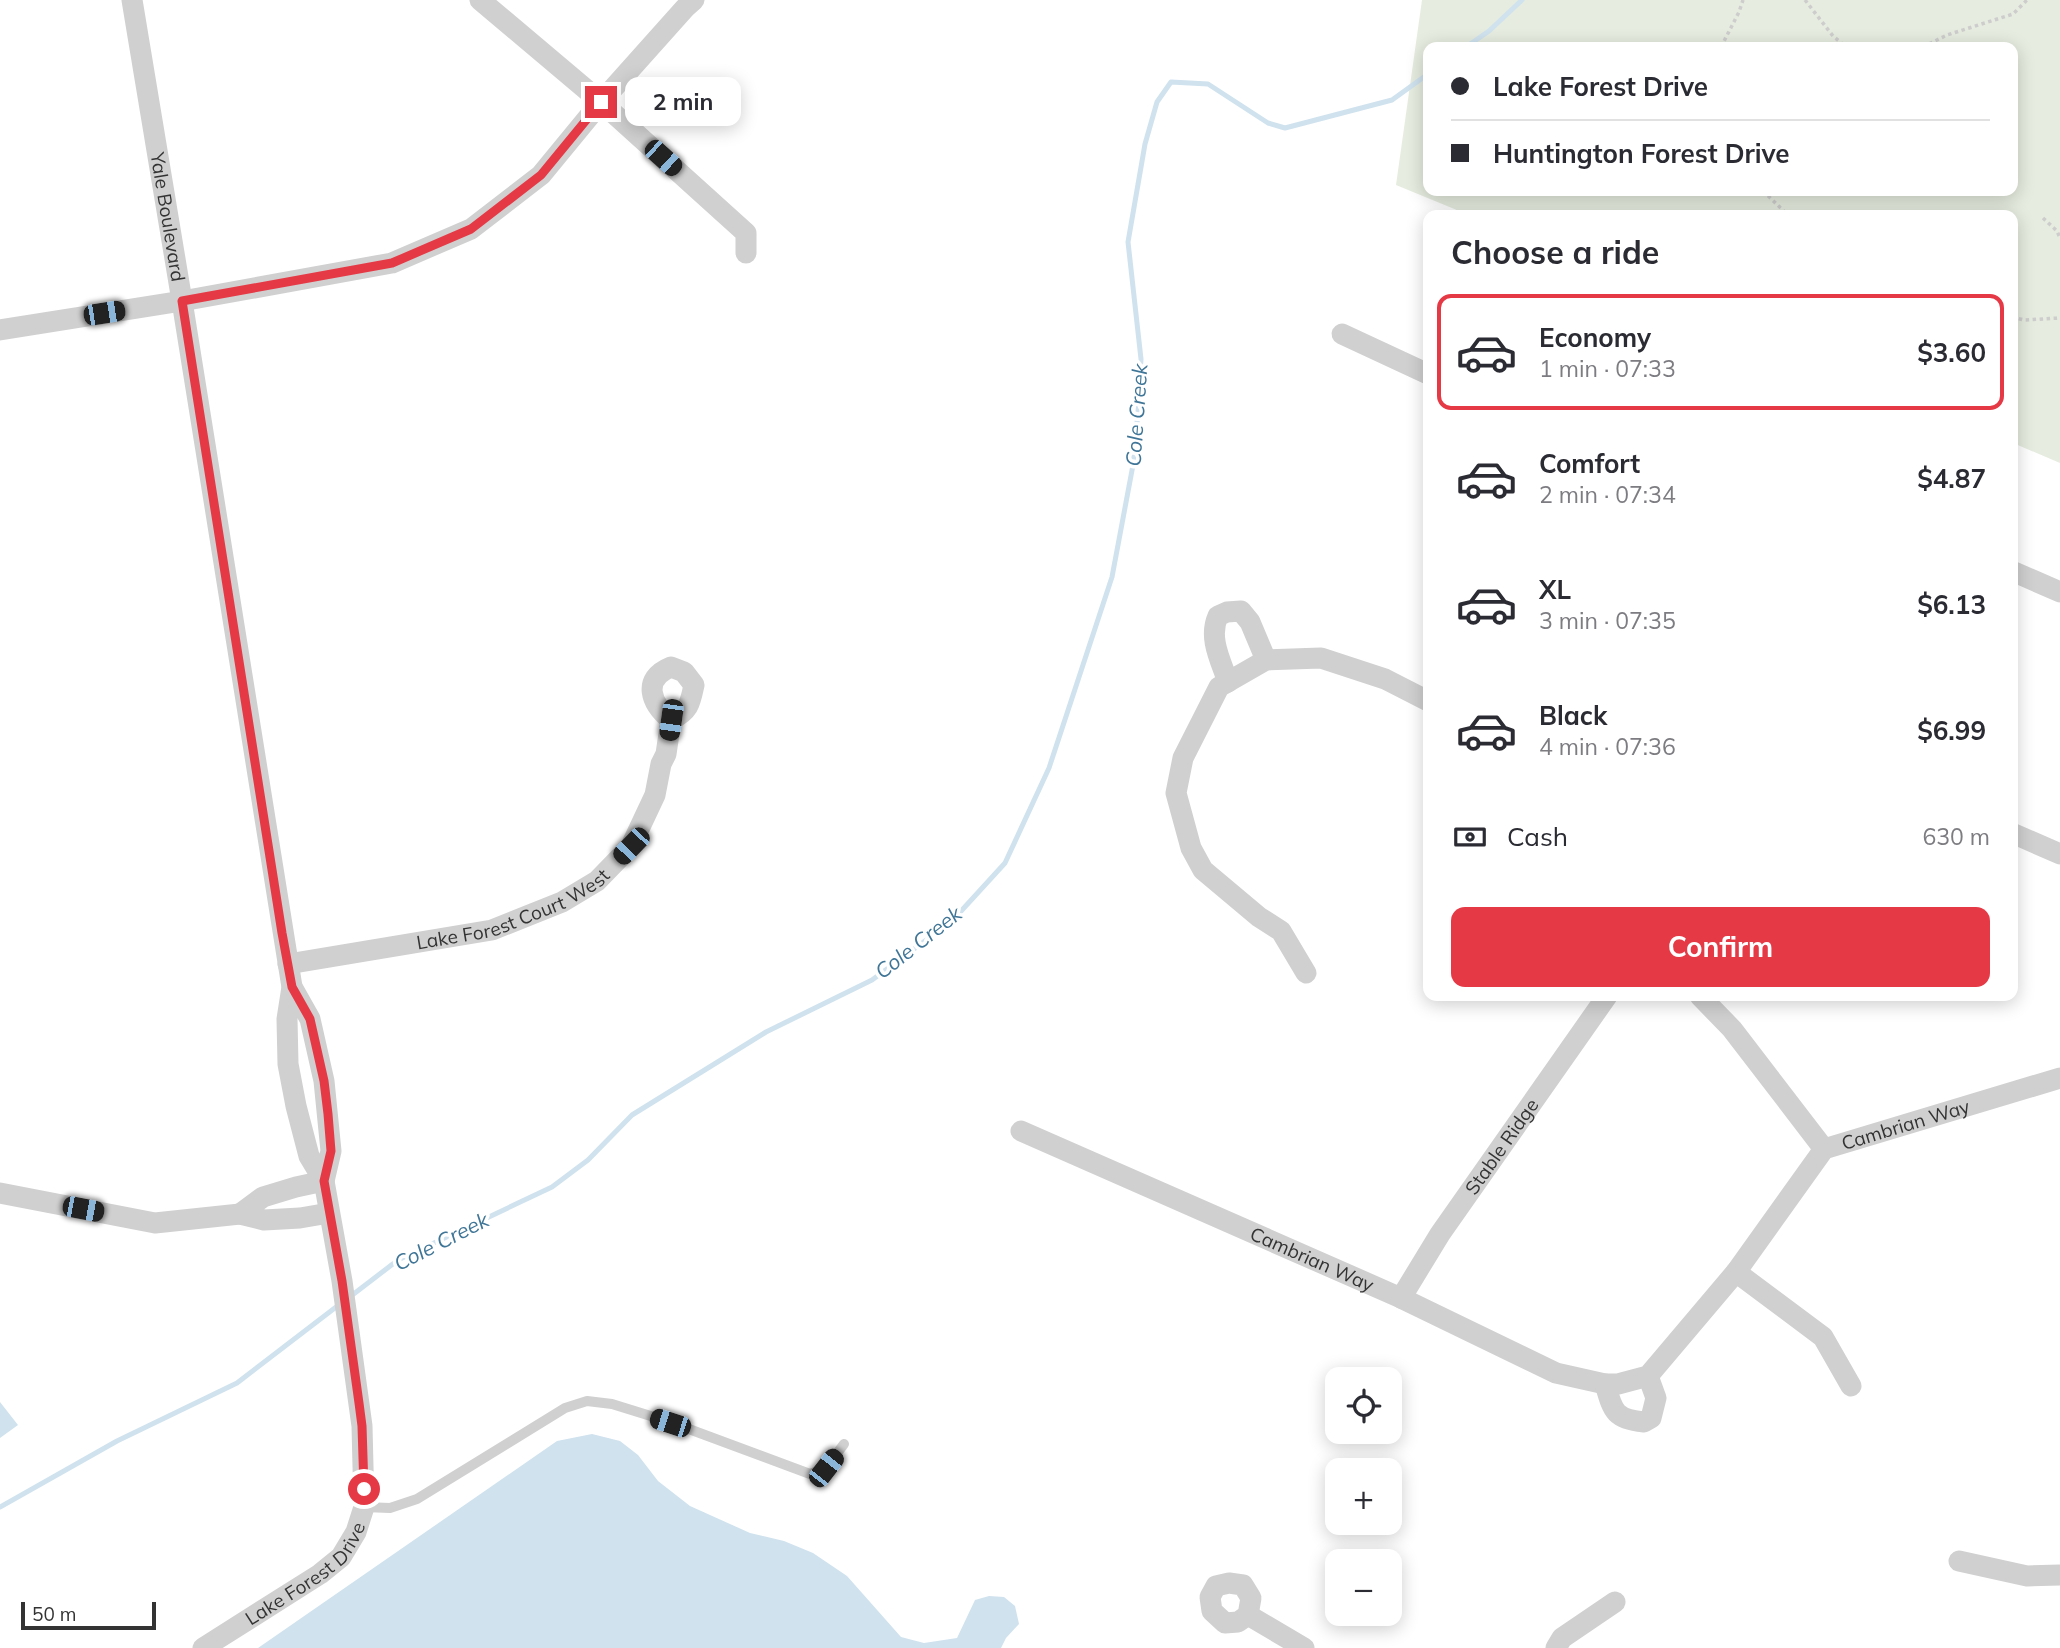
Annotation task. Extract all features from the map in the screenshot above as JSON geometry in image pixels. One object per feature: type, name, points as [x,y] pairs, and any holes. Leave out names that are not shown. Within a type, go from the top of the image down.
[{"type":"street","name":"Yale Boulevard","points":[[132,0],[282,933]]},
{"type":"street","points":[[480,0],[601,102],[746,233],[747,253]]},
{"type":"street","points":[[0,330],[392,263],[471,229],[541,175],[601,102],[694,0]]},
{"type":"street","points":[[1342,334],[1423,372]]},
{"type":"street","points":[[2018,574],[2060,592]]},
{"type":"street","points":[[1228,682],[1213,636],[1213,626],[1218,616],[1241,611],[1250,622],[1266,660]]},
{"type":"street","points":[[1306,973],[1281,931],[1259,917],[1202,870],[1191,848],[1176,793],[1183,758],[1219,687],[1266,660],[1321,658],[1385,679],[1423,698]]},
{"type":"street","name":"Lake Forest Court West","points":[[288,964],[492,930],[562,902],[597,881],[631,846],[655,795],[661,764],[666,754],[671,720]]},
{"type":"street","points":[[2018,836],[2060,854]]},
{"type":"street","name":"Lake Forest Drive","points":[[282,933],[292,987],[287,1019],[288,1064],[309,1156],[324,1181]]},
{"type":"street","name":"Lake Forest Drive","points":[[203,1648],[320,1574],[341,1557],[356,1532],[364,1507],[363,1437],[356,1379],[324,1181],[331,1151],[324,1081],[310,1019],[292,987]]},
{"type":"street","name":"Stable Ridge","points":[[1401,1298],[1440,1234],[1603,1001]]},
{"type":"street","points":[[1705,1001],[1732,1029],[1824,1149]]},
{"type":"street","name":"Cambrian Way","points":[[1021,1131],[1401,1298],[1556,1373],[1605,1384],[1618,1384],[1648,1376],[1736,1272],[1824,1149],[2060,1078]]},
{"type":"street","points":[[240,1214],[263,1197],[296,1186],[324,1181]]},
{"type":"street","points":[[0,1193],[155,1223],[240,1214],[264,1220],[329,1213]]},
{"type":"street","points":[[1736,1272],[1823,1337],[1851,1386]]},
{"type":"street","points":[[1605,1384],[1611,1406],[1623,1419],[1644,1422],[1651,1418],[1656,1398],[1648,1376]]},
{"type":"street","points":[[1959,1561],[2027,1576],[2060,1575]]},
{"type":"street","points":[[1556,1648],[1562,1638],[1615,1602]]},
{"type":"street","points":[[1248,1615],[1304,1648]]},
{"type":"lane","points":[[364,1507],[390,1508],[417,1499],[565,1408],[587,1401],[612,1404],[670,1423],[810,1475],[826,1468],[844,1444]]},
{"type":"path","points":[[1724,42],[1740,12],[1743,0]]},
{"type":"path","points":[[1805,0],[1840,42]]},
{"type":"path","points":[[1933,42],[2013,14],[2027,0]]},
{"type":"path","points":[[1768,196],[1783,210]]},
{"type":"path","points":[[2043,218],[2057,231],[2060,238]]},
{"type":"path","points":[[2018,318],[2060,318]]},
{"type":"shaded area","points":[[1422,0],[2060,0],[2060,463],[2018,445],[2018,210],[1457,210],[1396,185]]},
{"type":"water","points":[[0,1402],[18,1425],[0,1438]]},
{"type":"water","points":[[592,1434],[620,1441],[638,1455],[658,1481],[690,1506],[750,1533],[784,1541],[813,1553],[847,1576],[901,1637],[924,1643],[957,1638],[975,1600],[989,1596],[1004,1597],[1015,1606],[1019,1624],[1001,1648],[258,1648],[557,1441]]},
{"type":"waterway","name":"Cole Creek","points":[[1473,42],[1522,0]]},
{"type":"waterway","name":"Cole Creek","points":[[351,1296],[398,1260],[552,1187],[588,1160],[632,1115],[766,1032],[872,980],[952,921],[1005,863],[1049,768],[1112,577],[1133,465],[1139,401],[1141,359],[1128,242],[1145,144],[1157,102],[1171,82],[1208,84],[1268,123],[1285,128],[1392,100],[1423,78]]},
{"type":"waterway","name":"Cole Creek","points":[[0,1507],[117,1441],[237,1383],[340,1304]]},
{"type":"route","points":[[364,1489],[362,1426],[342,1281],[324,1181],[331,1151],[324,1081],[310,1019],[292,987],[282,933],[182,301],[392,263],[471,229],[541,175],[601,102]]}]
